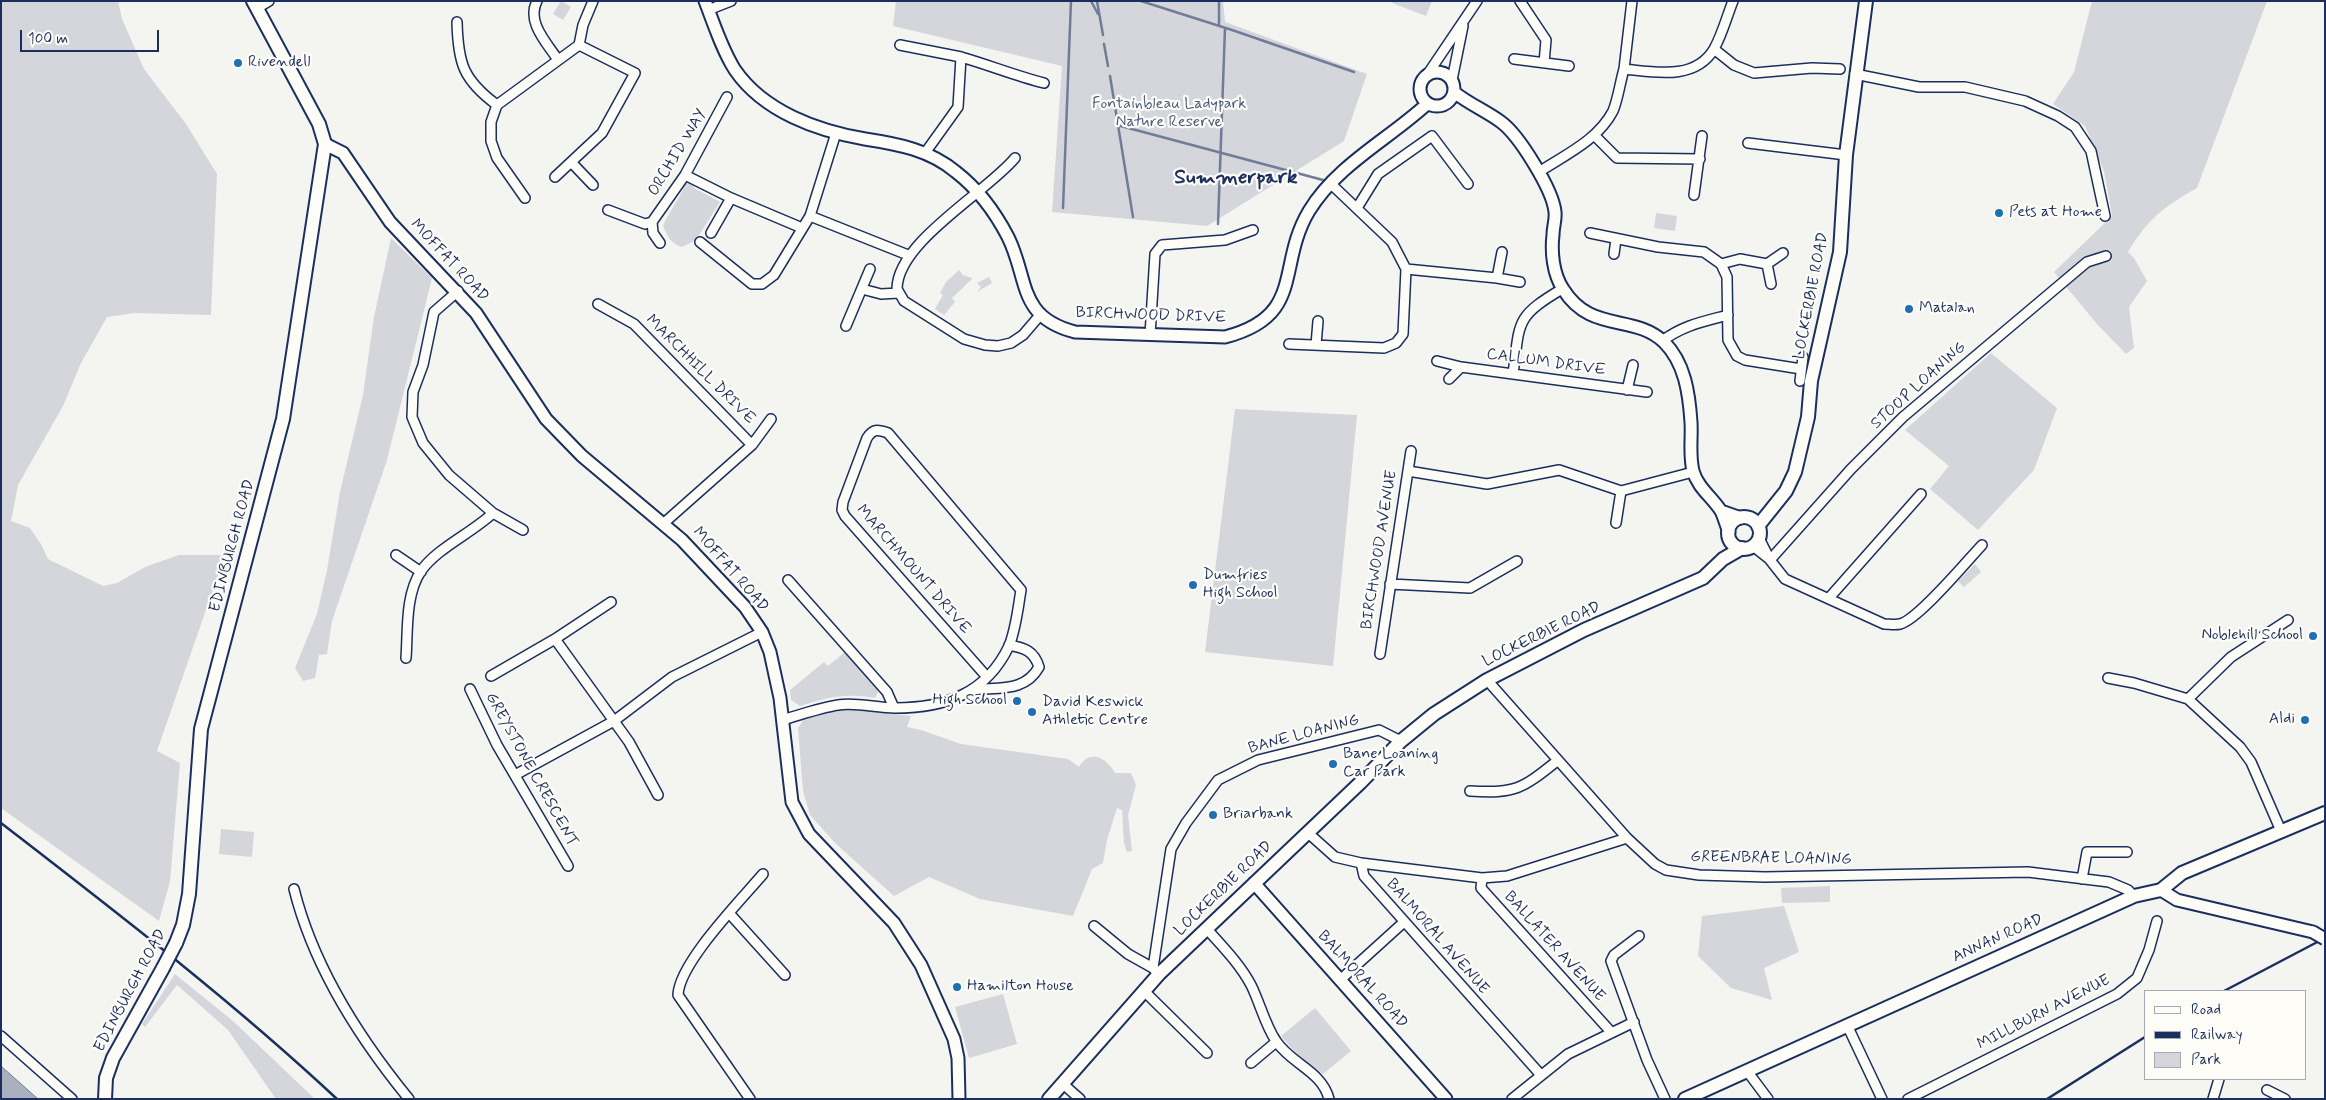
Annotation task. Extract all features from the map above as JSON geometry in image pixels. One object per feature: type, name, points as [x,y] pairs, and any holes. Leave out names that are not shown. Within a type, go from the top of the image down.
[{"type":"main road","name":"LOCKERBIE ROAD","points":[[1049,1099],[1144,991],[1156,971],[1254,883],[1360,783],[1401,741],[1434,714],[1487,680],[1584,630],[1703,578],[1751,533],[1786,491],[1795,472],[1808,417],[1815,365],[1840,252],[1846,155],[1855,74],[1866,1]]},
{"type":"main road","name":"EDINBURGH ROAD","points":[[105,1099],[106,1078],[113,1058],[163,968],[183,925],[189,894],[201,729],[283,419],[326,144],[319,124],[255,5]]},
{"type":"main road","points":[[1723,559],[1729,535],[1732,523],[1751,533],[1734,545],[1729,535]]},
{"type":"main road","name":"ANNAN ROAD","points":[[1685,1099],[2134,896],[2160,890],[2182,874],[2325,813]]},
{"type":"street","points":[[255,5],[269,1]]},
{"type":"street","points":[[537,1],[532,14],[534,22],[558,60]]},
{"type":"street","points":[[524,198],[497,158],[491,140],[491,122],[497,105],[579,46],[583,25],[593,1]]},
{"type":"street","points":[[707,6],[732,1]]},
{"type":"street","points":[[1463,24],[1452,97],[1444,105],[1427,104],[1423,100],[1419,89],[1420,84],[1477,1]]},
{"type":"street","points":[[1520,1],[1546,40],[1544,64]]},
{"type":"street","points":[[1539,172],[1594,135],[1613,110],[1624,70],[1632,1]]},
{"type":"street","points":[[1624,70],[1673,73],[1688,70],[1707,57],[1714,48],[1733,1]]},
{"type":"street","name":"BIRCHWOOD DRIVE","points":[[707,6],[728,56],[743,80],[761,96],[789,115],[819,130],[900,144],[925,153],[956,171],[977,191],[1008,236],[1022,283],[1029,299],[1041,314],[1060,328],[1075,332],[1225,337],[1242,333],[1257,326],[1270,315],[1281,301],[1287,286],[1290,264],[1301,228],[1320,195],[1345,169],[1403,126],[1427,104]]},
{"type":"street","points":[[457,22],[457,51],[461,66],[479,92],[497,105]]},
{"type":"street","points":[[900,45],[961,57],[995,67],[1014,76],[1044,83]]},
{"type":"street","points":[[555,176],[602,133],[635,73],[579,46]]},
{"type":"street","points":[[1714,48],[1734,65],[1754,73],[1812,68],[1840,69]]},
{"type":"street","points":[[925,153],[958,107],[961,57]]},
{"type":"street","points":[[1514,59],[1569,66]]},
{"type":"street","points":[[1427,75],[1438,72],[1443,73],[1467,103],[1503,123],[1539,172],[1546,184],[1555,212],[1552,252],[1554,266],[1562,289],[1579,309],[1599,319],[1642,329],[1662,340],[1677,359],[1686,380],[1693,472],[1704,492],[1721,511],[1751,533],[1785,579],[1884,624],[1900,624],[1910,619],[1982,545]]},
{"type":"street","points":[[1855,74],[1919,86],[1965,87],[2025,101],[2058,116],[2075,127],[2091,152],[2105,216]]},
{"type":"street","name":"ORCHID WAY","points":[[608,210],[645,224],[652,222],[685,175],[727,97]]},
{"type":"street","points":[[700,242],[752,284],[762,284],[774,275],[810,216],[836,133]]},
{"type":"street","points":[[1594,135],[1617,158],[1700,158]]},
{"type":"street","points":[[1357,208],[1378,174],[1432,136],[1468,184]]},
{"type":"street","points":[[1694,195],[1702,136]]},
{"type":"street","points":[[1748,143],[1846,155]]},
{"type":"street","name":"MOFFAT ROAD","points":[[326,144],[343,153],[390,222],[458,291],[476,313],[546,419],[582,456],[664,523],[745,607],[762,632],[770,652],[782,720],[792,802],[809,834],[894,923],[922,965],[954,1038],[958,1058],[959,1099]]},
{"type":"street","points":[[1015,158],[1004,172],[977,191],[908,255],[896,283],[898,293],[904,301],[964,339],[985,345],[998,346],[1011,343],[1023,335],[1041,314]]},
{"type":"street","points":[[572,162],[593,184]]},
{"type":"street","points":[[685,175],[731,198],[802,228]]},
{"type":"street","points":[[1289,344],[1384,348],[1396,343],[1403,334],[1406,269],[1392,242],[1330,183]]},
{"type":"street","points":[[711,233],[731,198]]},
{"type":"street","points":[[810,216],[908,255]]},
{"type":"street","name":"ORCHID WAY","points":[[652,222],[653,233],[660,243]]},
{"type":"street","points":[[1150,335],[1155,254],[1162,245],[1217,242],[1253,230]]},
{"type":"street","points":[[1590,233],[1658,247],[1704,252],[1721,264],[1728,277],[1728,340],[1737,356],[1745,360],[1801,369]]},
{"type":"street","points":[[1614,254],[1616,239]]},
{"type":"street","points":[[1497,278],[1502,252]]},
{"type":"street","points":[[1721,264],[1740,259],[1767,264],[1783,253]]},
{"type":"street","name":"STOOP LOANING","points":[[1770,560],[1851,470],[1904,417],[2087,262],[2106,256]]},
{"type":"street","points":[[1767,264],[1771,284]]},
{"type":"street","points":[[1406,269],[1520,282]]},
{"type":"street","points":[[846,326],[870,270]]},
{"type":"street","points":[[862,289],[881,294],[898,293]]},
{"type":"street","points":[[1514,374],[1518,331],[1527,312],[1562,289]]},
{"type":"street","points":[[458,291],[434,312],[423,365],[412,392],[412,417],[424,443],[449,475],[493,513],[523,530]]},
{"type":"street","name":"MARCHHILL DRIVE","points":[[598,304],[634,324],[752,445]]},
{"type":"street","points":[[1662,340],[1679,329],[1728,315]]},
{"type":"street","points":[[1316,345],[1318,321]]},
{"type":"street","points":[[1800,381],[1803,357]]},
{"type":"street","name":"CALLUM DRIVE","points":[[1437,361],[1514,374],[1647,392]]},
{"type":"street","name":"CALLUM DRIVE","points":[[1627,390],[1633,365]]},
{"type":"street","points":[[1449,379],[1460,366]]},
{"type":"street","name":"MARCHHILL DRIVE","points":[[664,523],[752,445],[772,419]]},
{"type":"street","name":"MARCHMOUNT DRIVE","points":[[987,678],[845,516],[842,510],[843,502],[867,438],[872,432],[878,430],[888,433],[1021,590],[1009,645]]},
{"type":"street","name":"BIRCHWOOD AVENUE","points":[[1380,654],[1411,451]]},
{"type":"street","points":[[1408,471],[1487,484],[1559,470],[1621,491],[1693,472]]},
{"type":"street","points":[[1616,523],[1621,491]]},
{"type":"street","points":[[1829,598],[1921,494]]},
{"type":"street","points":[[1721,511],[1729,535]]},
{"type":"street","points":[[406,658],[408,614],[412,595],[421,572],[442,552],[482,524],[493,513]]},
{"type":"street","points":[[396,555],[421,572]]},
{"type":"street","points":[[1390,584],[1470,588],[1517,561]]},
{"type":"street","points":[[788,580],[887,692],[894,708]]},
{"type":"street","points":[[491,676],[555,639],[611,602]]},
{"type":"street","points":[[2188,699],[2231,657],[2288,620]]},
{"type":"street","points":[[515,775],[614,721],[672,677],[762,632]]},
{"type":"street","points":[[555,639],[629,742],[658,794]]},
{"type":"street","points":[[782,720],[838,705],[894,708],[934,705],[959,698],[973,690],[987,678],[1009,645],[1026,648],[1036,656],[1039,667],[1034,677],[1022,685],[973,690]]},
{"type":"street","points":[[2108,678],[2134,682],[2188,699],[2240,747],[2251,762],[2281,831]]},
{"type":"street","name":"GREENBRAE LOANING","points":[[1487,680],[1627,838],[1655,864],[1666,870],[1699,875],[1766,877],[2028,872],[2110,882],[2128,890],[2134,896]]},
{"type":"street","name":"GREYSTONE CRESCENT","points":[[470,689],[497,745],[568,866]]},
{"type":"street","name":"BANE LOANING","points":[[1156,971],[1171,849],[1186,823],[1218,780],[1258,760],[1379,730],[1401,741]]},
{"type":"street","points":[[1470,791],[1499,793],[1527,785],[1557,761]]},
{"type":"street","points":[[1307,832],[1335,857],[1360,863],[1482,878],[1507,876],[1627,838]]},
{"type":"street","points":[[2082,879],[2087,852],[2127,852]]},
{"type":"street","name":"BALMORAL AVENUE","points":[[1360,863],[1364,876],[1540,1074]]},
{"type":"street","points":[[750,1099],[678,995],[678,985],[704,944],[763,874]]},
{"type":"street","name":"BALLATER AVENUE","points":[[1482,878],[1481,888],[1611,1032]]},
{"type":"street","name":"BALMORAL ROAD","points":[[1254,883],[1446,1099]]},
{"type":"street","points":[[294,889],[300,914],[335,989],[372,1050],[409,1099]]},
{"type":"street","points":[[2160,890],[2177,900],[2314,932],[2325,939]]},
{"type":"street","points":[[730,913],[785,976]]},
{"type":"street","name":"MILLBURN AVENUE","points":[[1908,1099],[2117,994],[2137,978],[2149,950],[2157,921]]},
{"type":"street","points":[[1340,980],[1404,922]]},
{"type":"street","points":[[1094,926],[1128,954],[1156,971]]},
{"type":"street","points":[[1206,928],[1235,961],[1250,984],[1276,1042],[1319,1078],[1326,1087],[1329,1099]]},
{"type":"street","points":[[1639,936],[1614,955],[1612,961],[1647,1060],[1665,1099]]},
{"type":"street","points":[[1144,991],[1207,1053]]},
{"type":"street","points":[[1512,1099],[1540,1074],[1568,1054],[1634,1022]]},
{"type":"street","points":[[1847,1025],[1882,1099]]},
{"type":"street","points":[[1,1036],[72,1099]]},
{"type":"street","points":[[1251,1063],[1276,1042]]},
{"type":"street","points":[[1747,1071],[1768,1099]]},
{"type":"street","points":[[2213,1099],[2219,1080]]},
{"type":"street","points":[[1062,1083],[1080,1099]]},
{"type":"street","points":[[2268,1090],[2285,1099]]},
{"type":"green space","points":[[1,1],[118,1],[122,19],[144,69],[186,124],[217,174],[211,315],[135,313],[107,317],[81,363],[63,406],[18,485],[11,521],[30,528],[48,559],[103,586],[117,583],[145,567],[179,555],[225,555],[157,751],[180,763],[170,881],[159,921],[1,808]]},
{"type":"green space","points":[[561,1],[571,7],[563,20],[553,14]]},
{"type":"green space","name":"Fontainbleau Ladypark Nature Reserve","points":[[896,1],[1223,1],[1225,22],[1367,74],[1344,141],[1207,226],[1052,212],[1062,66],[893,26]]},
{"type":"green space","points":[[1393,1],[1432,1],[1426,16],[1392,3]]},
{"type":"green space","points":[[2092,1],[2267,1],[2197,188],[2175,201],[2157,215],[2142,231],[2128,252],[2134,258],[2147,281],[2129,307],[2134,348],[2126,354],[2097,324],[2054,272],[2112,216],[2104,171],[2085,126],[2053,104],[2074,72]]},
{"type":"green space","points":[[688,182],[693,183],[694,188],[720,202],[696,240],[682,247],[670,239],[663,226],[685,184]]},
{"type":"green space","points":[[1656,213],[1677,216],[1675,231],[1654,228]]},
{"type":"green space","points":[[391,238],[432,278],[387,460],[332,621],[327,654],[319,655],[315,678],[303,681],[295,668],[317,614],[327,570],[340,492],[363,395],[374,317]]},
{"type":"green space","points":[[959,270],[963,275],[972,278],[952,298],[955,302],[944,315],[935,309],[943,295],[940,293],[946,282]]},
{"type":"green space","points":[[989,277],[992,283],[977,292],[981,287],[977,283]]},
{"type":"green space","points":[[1991,353],[2057,408],[2034,470],[1978,530],[1930,489],[1949,466],[1905,430]]},
{"type":"green space","points":[[1235,409],[1357,415],[1333,666],[1205,652]]},
{"type":"green space","points":[[1975,564],[1981,572],[1964,587],[1958,581]]},
{"type":"green space","points":[[845,652],[877,688],[878,692],[875,698],[837,697],[800,706],[791,700],[790,690],[824,662],[828,666]]},
{"type":"green space","points":[[842,710],[911,716],[907,727],[961,744],[1068,759],[1079,767],[1083,761],[1093,757],[1108,763],[1115,773],[1131,773],[1136,785],[1128,815],[1132,851],[1127,852],[1124,843],[1122,810],[1117,808],[1107,840],[1103,863],[1092,869],[1073,916],[980,899],[929,877],[894,896],[836,844],[810,815],[803,791],[798,728],[804,719]]},
{"type":"green space","points":[[221,829],[254,832],[252,857],[219,854]]},
{"type":"green space","points":[[1830,886],[1830,902],[1782,903],[1781,888]]},
{"type":"green space","points":[[1784,906],[1799,952],[1764,968],[1772,1000],[1731,988],[1698,956],[1702,916]]},
{"type":"green space","points":[[175,974],[233,1021],[315,1099],[276,1099],[228,1030],[177,985],[145,1027],[142,1024]]},
{"type":"green space","points":[[1003,994],[1017,1044],[969,1058],[955,1007]]},
{"type":"green space","points":[[1315,1008],[1351,1051],[1323,1074],[1295,1052],[1281,1036]]},
{"type":"water","points":[[2,1067],[38,1099],[1,1099]]},
{"type":"waterway","points":[[1063,208],[1071,1]]},
{"type":"waterway","points":[[1091,1],[1098,14]]},
{"type":"waterway","points":[[1097,1],[1103,35]]},
{"type":"waterway","points":[[1141,1],[1354,72]]},
{"type":"waterway","points":[[1219,1],[1219,26]]},
{"type":"waterway","points":[[1218,224],[1225,28]]},
{"type":"waterway","points":[[1104,44],[1108,66]]},
{"type":"waterway","points":[[1110,76],[1133,217]]},
{"type":"waterway","points":[[1117,125],[1323,180]]},
{"type":"railway","points":[[1,823],[130,923],[256,1027],[337,1099]]},
{"type":"railway","points":[[2226,990],[2325,938]]},
{"type":"railway","points":[[2047,1099],[2144,1038]]},
{"type":"place","name":"Rivendell","points":[[238,63]]},
{"type":"place","name":"Pets at Home","points":[[1999,213]]},
{"type":"place","name":"Matalan","points":[[1909,309]]},
{"type":"place","name":"Dumfries High School","points":[[1193,585]]},
{"type":"place","name":"Noblehill School","points":[[2313,636]]},
{"type":"place","name":"High School","points":[[1017,701]]},
{"type":"place","name":"David Keswick Athletic Centre","points":[[1032,712]]},
{"type":"place","name":"Aldi","points":[[2305,720]]},
{"type":"place","name":"Bane Loaning Car Park","points":[[1333,764]]},
{"type":"place","name":"Briarbank","points":[[1213,815]]},
{"type":"place","name":"Hamilton House","points":[[957,987]]},
{"type":"district","name":"Summerpark","points":[[1236,179]]}]
